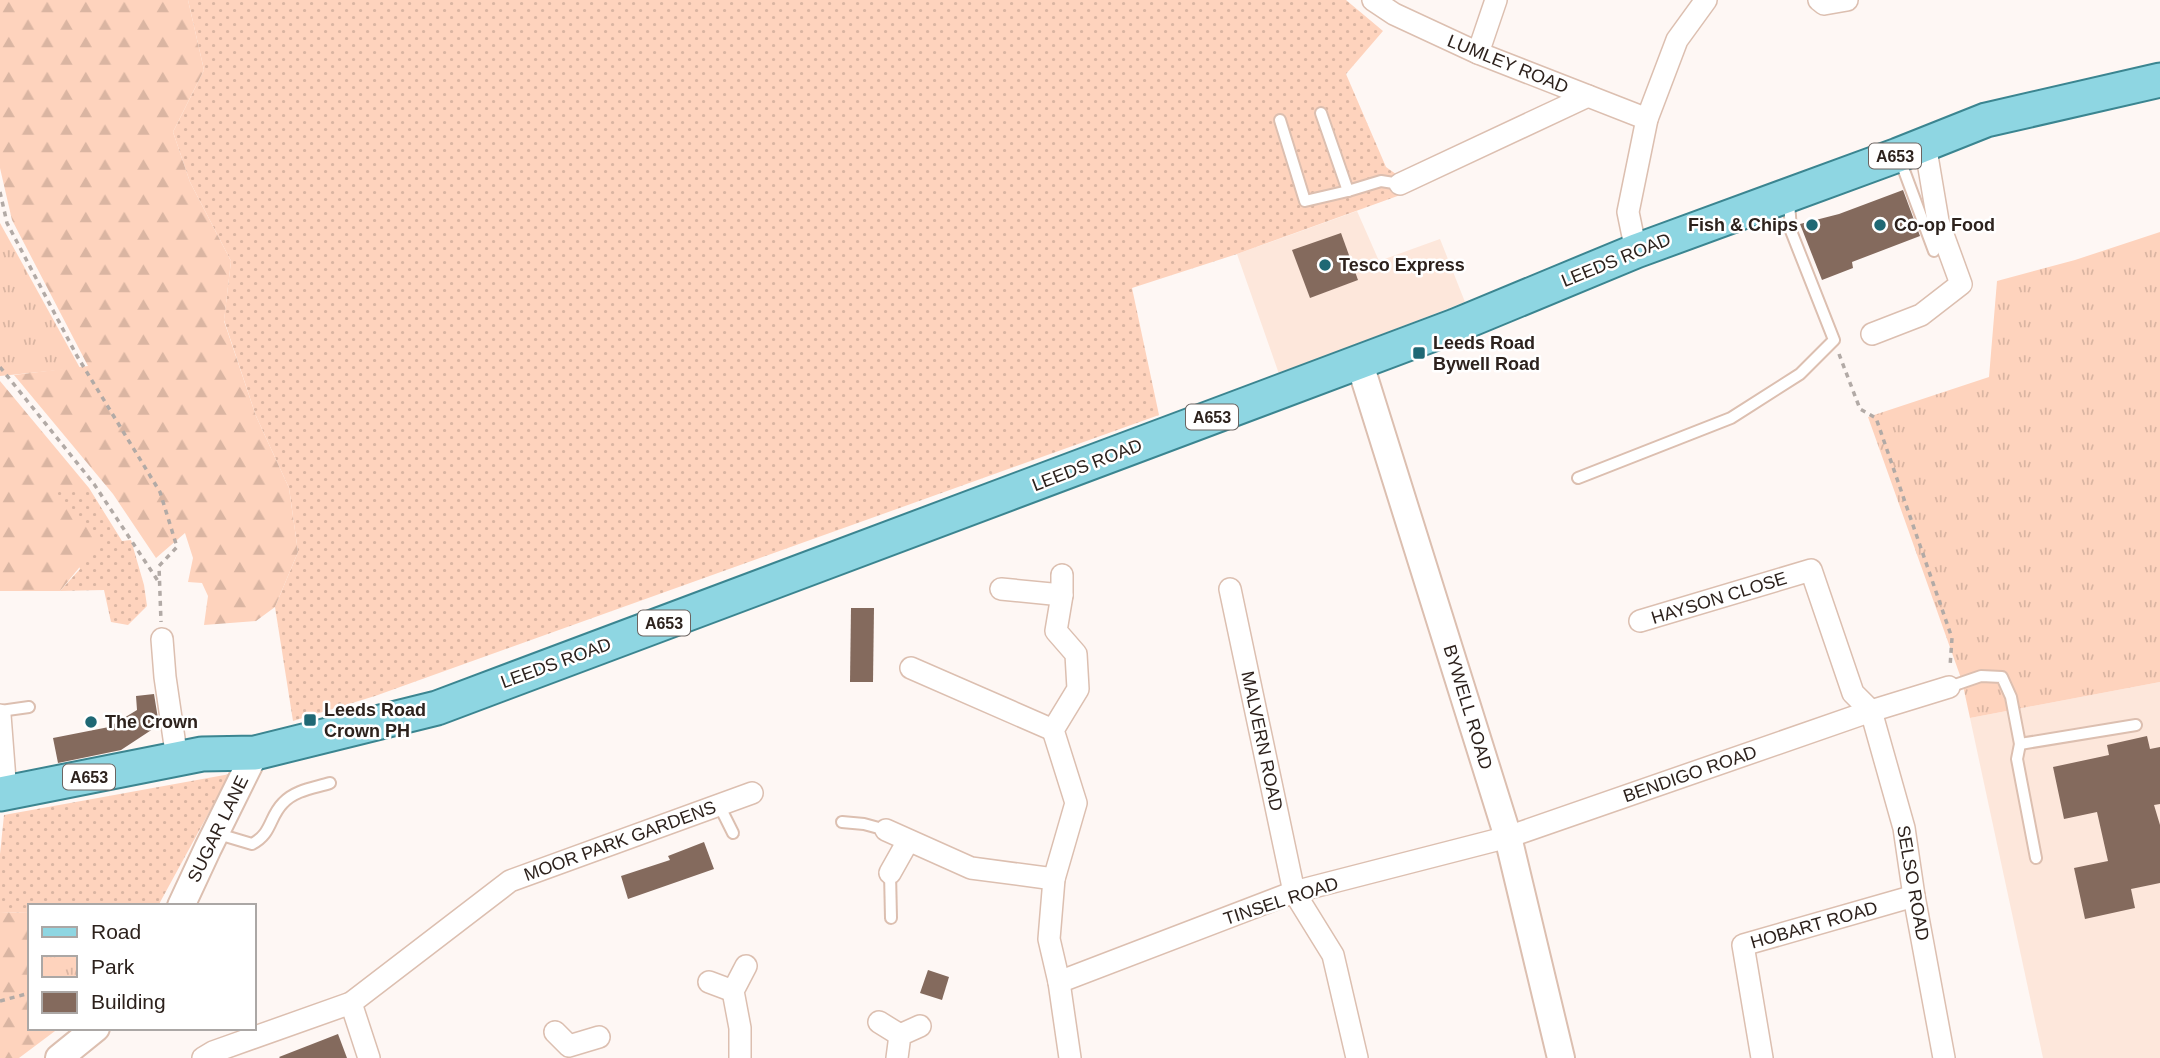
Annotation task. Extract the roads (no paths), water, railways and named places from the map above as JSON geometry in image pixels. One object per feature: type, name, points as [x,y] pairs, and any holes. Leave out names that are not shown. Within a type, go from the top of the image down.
[{"type":"main road","name":"LEEDS ROAD","points":[[3,794],[177,758],[255,752],[437,708],[1455,326],[1636,251],[1986,120],[2160,80]]},
{"type":"street","name":"LUMLEY ROAD","points":[[1373,0],[1394,14],[1478,54],[1647,119]]},
{"type":"street","points":[[1478,54],[1496,0]]},
{"type":"street","points":[[1636,251],[1628,212],[1647,119],[1676,40],[1706,0]]},
{"type":"street","points":[[1819,0],[1825,4],[1847,0]]},
{"type":"street","points":[[1400,184],[1588,96]]},
{"type":"street","points":[[1871,334],[1921,315],[1961,284],[1912,149]]},
{"type":"street","name":"BYWELL ROAD","points":[[1359,361],[1508,837],[1561,1058]]},
{"type":"street","name":"HAYSON CLOSE","points":[[1640,621],[1811,570],[1853,693],[1871,711]]},
{"type":"street","points":[[1001,589],[1062,585],[1056,631],[1076,654],[1079,689],[1052,730]]},
{"type":"street","name":"MALVERN ROAD","points":[[1230,589],[1294,892],[1332,955],[1357,1058]]},
{"type":"street","points":[[162,639],[177,758]]},
{"type":"street","points":[[911,668],[1052,730],[1076,803],[1054,879],[1049,939],[1059,982],[1070,1058]]},
{"type":"street","name":"BENDIGO ROAD","points":[[1508,837],[1871,711],[1949,687]]},
{"type":"street","name":"SELSO ROAD","points":[[1871,711],[1904,828],[1944,1058]]},
{"type":"street","points":[[0,713],[3,794]]},
{"type":"street","name":"SUGAR LANE","points":[[182,904],[255,752]]},
{"type":"street","name":"MOOR PARK GARDENS","points":[[203,1058],[351,1003],[510,881],[752,793]]},
{"type":"street","points":[[886,830],[971,868],[1054,879]]},
{"type":"street","name":"TINSEL ROAD","points":[[1059,982],[1294,892],[1508,837]]},
{"type":"street","points":[[891,873],[908,841]]},
{"type":"street","name":"HOBART ROAD","points":[[1762,1058],[1742,945],[1914,896]]},
{"type":"street","points":[[740,1058],[740,1028],[733,991],[746,966]]},
{"type":"street","points":[[709,982],[733,991]]},
{"type":"street","points":[[351,1003],[369,1058]]},
{"type":"street","points":[[879,1022],[900,1035]]},
{"type":"street","points":[[900,1035],[920,1026]]},
{"type":"street","points":[[59,1058],[94,1030]]},
{"type":"street","points":[[897,1058],[900,1035]]},
{"type":"street","points":[[564,1046],[598,1037]]},
{"type":"lane","points":[[1321,113],[1348,191]]},
{"type":"lane","points":[[1280,120],[1305,201],[1381,181],[1400,184]]},
{"type":"lane","points":[[1912,149],[1934,251]]},
{"type":"lane","points":[[1578,478],[1731,418],[1800,374],[1834,340],[1791,231],[1788,194]]},
{"type":"lane","points":[[1949,687],[1981,676],[2001,677],[2011,697],[2020,744],[2017,759],[2036,858]]},
{"type":"lane","points":[[0,713],[29,707]]},
{"type":"lane","points":[[2020,744],[2136,725]]},
{"type":"lane","points":[[215,833],[252,844],[262,839],[281,805],[291,797],[330,783]]},
{"type":"lane","points":[[719,805],[733,833]]},
{"type":"lane","points":[[842,822],[886,830]]},
{"type":"lane","points":[[891,873],[891,918]]},
{"type":"place","name":"Fish & Chips","points":[[1812,225]]},
{"type":"place","name":"Co-op Food","points":[[1880,225]]},
{"type":"place","name":"Tesco Express","points":[[1325,265]]},
{"type":"place","name":"Leeds Road Bywell Road","points":[[1419,353]]},
{"type":"place","name":"Leeds Road Crown PH","points":[[310,720]]},
{"type":"place","name":"The Crown","points":[[91,722]]}]
